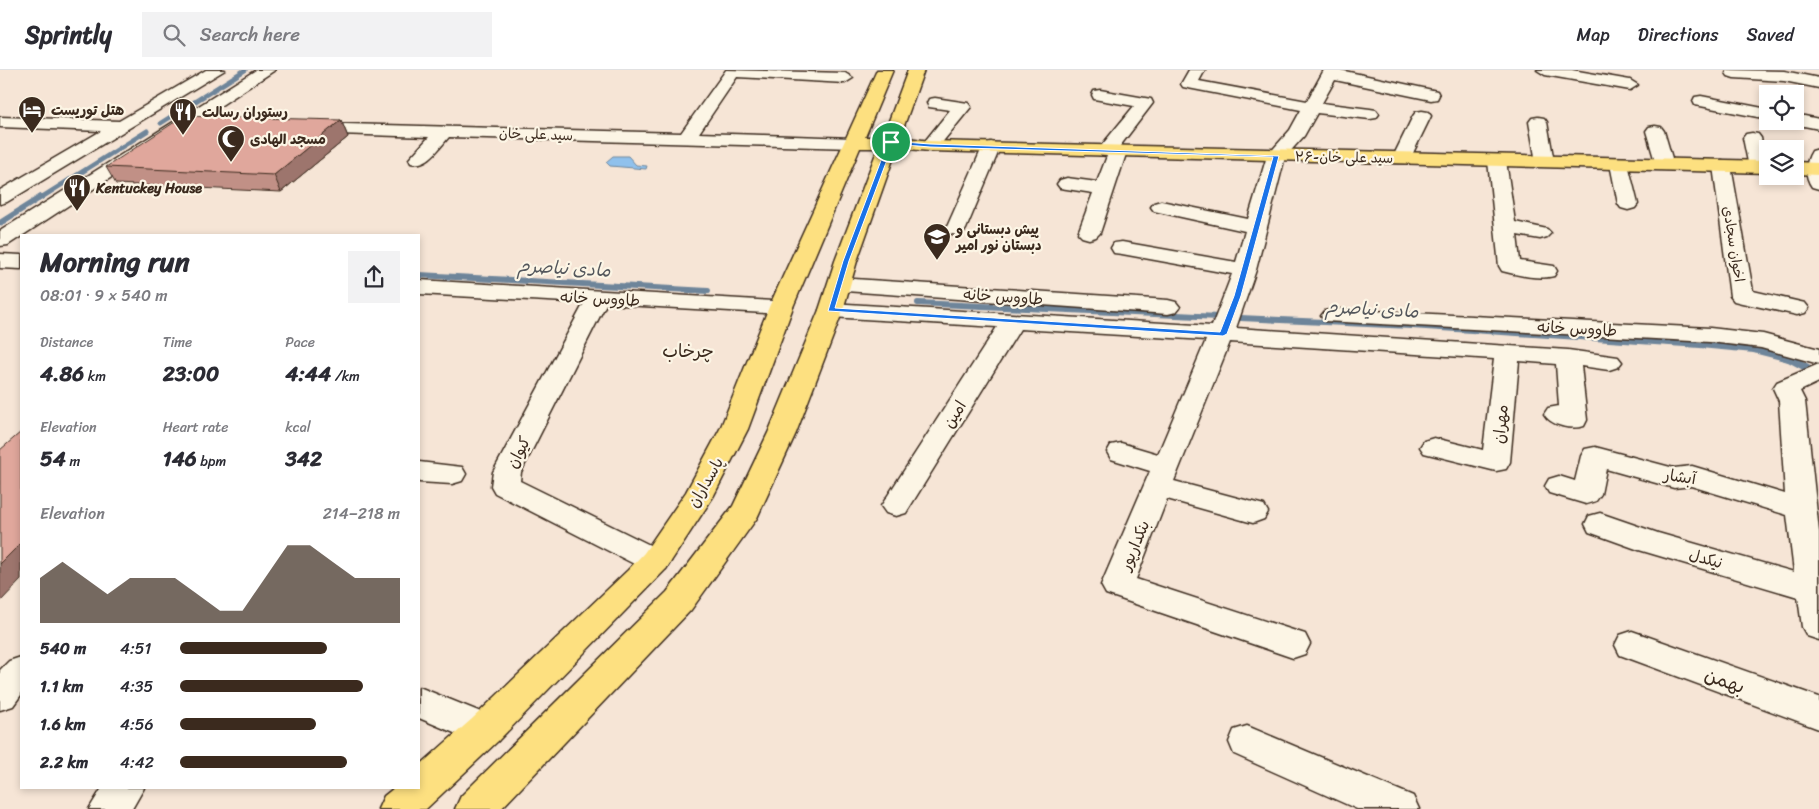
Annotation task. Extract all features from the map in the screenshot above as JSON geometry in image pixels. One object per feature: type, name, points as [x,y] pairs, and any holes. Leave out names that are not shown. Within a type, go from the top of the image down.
[{"type":"main road","name":"پاسداران","points":[[398,809],[485,730],[655,561],[698,497],[734,429],[780,307],[885,70]]},
{"type":"main road","points":[[475,809],[679,601],[746,511],[782,433],[835,298],[916,70]]},
{"type":"main road","name":"سید علی خان","points":[[857,133],[894,132]]},
{"type":"main road","name":"۲۶-سید علی خان","points":[[894,132],[930,146],[1759,167]]},
{"type":"main road","points":[[1804,168],[1818,169]]},
{"type":"street","points":[[0,198],[217,70]]},
{"type":"street","points":[[0,240],[267,70]]},
{"type":"street","points":[[1197,70],[1188,84],[1308,113],[1338,127]]},
{"type":"street","points":[[1545,70],[1630,85]]},
{"type":"street","points":[[686,138],[734,71],[845,78]]},
{"type":"street","points":[[1223,334],[1245,270],[1276,156],[1298,132],[1331,72],[1431,95]]},
{"type":"street","points":[[1734,72],[1784,76],[1819,83]]},
{"type":"street","points":[[1089,234],[1102,195],[1112,151],[1145,103],[1100,95]]},
{"type":"street","points":[[1702,101],[1759,112]]},
{"type":"street","points":[[930,146],[968,108],[935,103]]},
{"type":"street","points":[[1308,113],[1370,114]]},
{"type":"street","points":[[1401,159],[1422,116]]},
{"type":"street","points":[[1804,121],[1819,124]]},
{"type":"street","points":[[1538,122],[1545,162]]},
{"type":"street","points":[[3,124],[123,126]]},
{"type":"street","points":[[181,124],[215,126]]},
{"type":"street","name":"سید علی خان","points":[[294,128],[686,138],[857,133]]},
{"type":"street","points":[[1655,130],[1665,165]]},
{"type":"street","points":[[418,159],[444,132]]},
{"type":"street","points":[[491,148],[503,134]]},
{"type":"street","points":[[1752,138],[1759,156]]},
{"type":"street","points":[[956,229],[991,148]]},
{"type":"street","points":[[1497,161],[1510,266],[1546,271]]},
{"type":"street","points":[[1620,164],[1628,204]]},
{"type":"street","name":"اخوان سجادی","points":[[1722,166],[1742,296],[1797,308]]},
{"type":"street","points":[[1067,184],[1122,202]]},
{"type":"street","points":[[1161,207],[1256,227]]},
{"type":"street","points":[[1505,227],[1540,233]]},
{"type":"street","points":[[1122,248],[1245,270]]},
{"type":"street","points":[[0,261],[20,262]]},
{"type":"street","name":"طاووس خانه","points":[[420,287],[780,307]]},
{"type":"street","name":"کیوان","points":[[598,298],[507,472],[505,486],[655,561]]},
{"type":"street","points":[[835,298],[1012,322],[1568,357],[1609,362]]},
{"type":"street","name":"طاووس خانه","points":[[835,298],[1168,307]]},
{"type":"street","name":"طاووس خانه","points":[[1333,316],[1710,335],[1763,341],[1819,357]]},
{"type":"street","name":"امین","points":[[896,506],[1012,322]]},
{"type":"street","name":"بنکدارپور","points":[[1223,334],[1117,585],[1293,644]]},
{"type":"street","name":"مهران","points":[[1434,446],[1496,462],[1507,353]]},
{"type":"street","points":[[1557,414],[1574,420],[1568,357]]},
{"type":"street","points":[[1819,372],[1786,388],[1792,401],[1801,509],[1819,627]]},
{"type":"street","points":[[1121,452],[1162,477],[1253,512]]},
{"type":"street","name":"آبشار","points":[[1559,486],[1586,494],[1596,456],[1674,478],[1692,476],[1801,509]]},
{"type":"street","points":[[420,472],[452,474]]},
{"type":"street","name":"نیکدل","points":[[1600,524],[1650,542],[1812,589]]},
{"type":"street","name":"بهمن","points":[[1632,645],[1688,667],[1819,713]]},
{"type":"street","points":[[0,696],[20,672]]},
{"type":"street","points":[[420,702],[485,730]]},
{"type":"street","points":[[1247,742],[1399,809]]},
{"type":"street","points":[[109,809],[124,789]]},
{"type":"water","points":[[613,156],[628,156],[636,165],[647,166],[646,169],[610,166],[606,162]]},
{"type":"building","points":[[184,116],[341,120],[274,175],[106,167]]},
{"type":"building","points":[[20,433],[20,544],[0,564],[0,450]]},
{"type":"waterway","points":[[161,123],[245,70]]},
{"type":"waterway","points":[[39,199],[147,131]]},
{"type":"waterway","points":[[0,223],[41,197]]},
{"type":"waterway","name":"مادی نیاصرم","points":[[420,275],[708,291]]},
{"type":"waterway","name":"مادی نیاصرم","points":[[918,303],[1411,326],[1700,345],[1754,350],[1789,359]]},
{"type":"waterway","name":"مادی نیاصرم","points":[[1787,357],[1819,374]]},
{"type":"place","name":"هتل توریست","points":[[32,134]]},
{"type":"place","name":"رستوران رسالت","points":[[183,136]]},
{"type":"place","name":"مسجد الهادی","points":[[231,163]]},
{"type":"place","name":"Kentuckey House","points":[[77,212]]},
{"type":"place","name":"پیش دبستانی و دبستان نور امیر","points":[[937,261]]},
{"type":"district","name":"چرخاب","points":[[688,351]]},
{"type":"route","points":[[891,142],[930,146],[1276,156],[1237,296],[1223,334],[831,310],[846,261],[891,142]]}]
